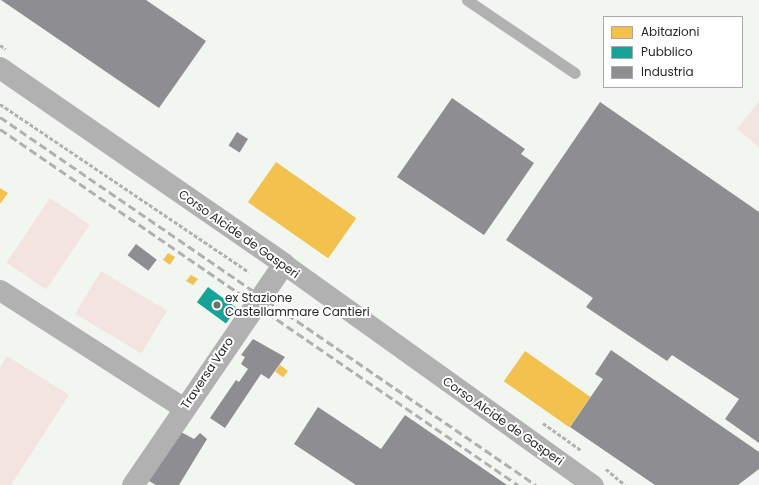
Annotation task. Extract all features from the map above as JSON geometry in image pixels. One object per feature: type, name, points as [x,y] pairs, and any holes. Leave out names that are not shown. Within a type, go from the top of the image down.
[{"type":"street","name":"Corso Alcide de Gasperi","points":[[0,68],[284,264],[593,485]]},
{"type":"street","name":"Traversa Varo","points":[[133,485],[184,408],[284,264]]},
{"type":"street","points":[[0,290],[184,408]]},
{"type":"lane","points":[[468,0],[575,73]]},
{"type":"path","points":[[0,104],[249,272]]},
{"type":"shaded area","points":[[759,101],[759,147],[737,129]]},
{"type":"shaded area","points":[[50,198],[90,225],[46,290],[6,263]]},
{"type":"shaded area","points":[[101,271],[167,311],[141,354],[75,314]]},
{"type":"shaded area","points":[[7,356],[69,395],[11,485],[0,485],[0,368]]},
{"type":"building: Abitazioni","points":[[276,162],[356,218],[328,258],[248,202]]},
{"type":"building: Abitazioni","points":[[0,188],[8,193],[0,204]]},
{"type":"building: Abitazioni","points":[[168,253],[175,257],[170,265],[163,260]]},
{"type":"building: Abitazioni","points":[[191,275],[198,279],[193,285],[186,281]]},
{"type":"building: Abitazioni","points":[[525,351],[591,397],[569,427],[504,381]]},
{"type":"building: Abitazioni","points":[[280,365],[288,371],[283,377],[275,371]]},
{"type":"building: Pubblico","name":"ex Stazione Castellammare Cantieri","points":[[208,287],[237,308],[226,324],[197,302]]},
{"type":"building: Industria","points":[[1,0],[146,0],[206,41],[159,108]]},
{"type":"building: Industria","points":[[452,98],[525,149],[521,154],[534,163],[484,235],[397,177]]},
{"type":"building: Industria","points":[[600,102],[759,212],[759,443],[725,419],[739,399],[672,355],[667,361],[586,307],[593,298],[506,240]]},
{"type":"building: Industria","points":[[237,132],[248,139],[240,152],[229,146]]},
{"type":"building: Industria","points":[[136,244],[157,260],[148,271],[128,255]]},
{"type":"building: Industria","points":[[253,339],[285,357],[269,379],[261,374],[225,428],[210,418],[236,380],[239,382],[248,369],[241,364],[245,357],[241,355]]},
{"type":"building: Industria","points":[[611,350],[759,452],[759,469],[738,485],[655,485],[570,427],[603,379],[595,374]]},
{"type":"building: Industria","points":[[318,407],[381,449],[405,415],[507,485],[356,485],[294,444]]},
{"type":"building: Industria","points":[[181,432],[194,439],[200,433],[207,439],[179,485],[156,485],[142,477]]},
{"type":"railway","points":[[0,117],[536,485]]},
{"type":"railway","points":[[0,129],[518,485]]},
{"type":"place","name":"ex Stazione Castellammare Cantieri","points":[[217,305]]}]
